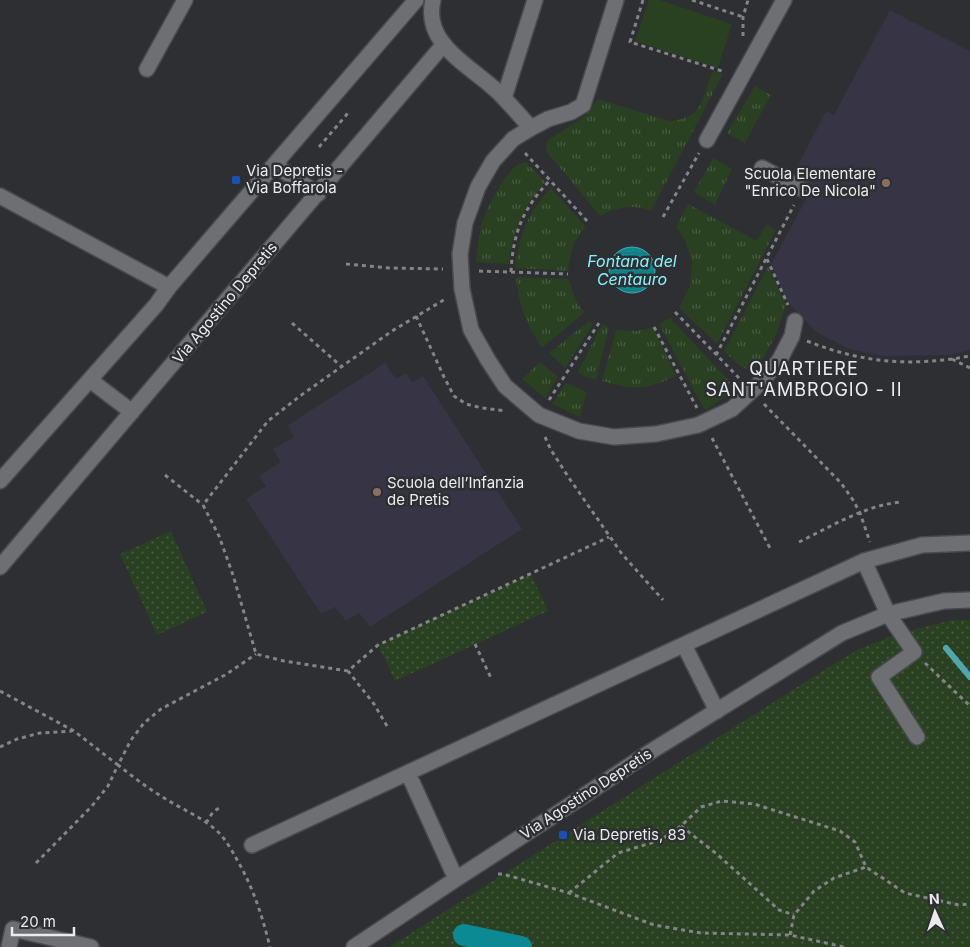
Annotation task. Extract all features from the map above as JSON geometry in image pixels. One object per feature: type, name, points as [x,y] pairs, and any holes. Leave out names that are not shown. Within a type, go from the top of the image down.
[{"type":"street","points":[[147,69],[185,0]]},
{"type":"street","points":[[0,481],[156,305],[169,287],[416,0]]},
{"type":"street","points":[[433,0],[431,10],[435,31],[444,44],[451,53],[498,92],[531,128]]},
{"type":"street","points":[[504,98],[535,0]]},
{"type":"street","points":[[616,0],[583,105],[571,112],[548,119],[513,140],[493,161],[478,187],[465,223],[460,254],[462,289],[472,330],[488,360],[505,386],[539,415],[578,431],[614,437],[656,434],[698,425],[732,408],[779,361],[794,328]]},
{"type":"street","points":[[707,140],[784,0]]},
{"type":"street","name":"Via Agostino Depretis","points":[[0,568],[444,44]]},
{"type":"street","points":[[275,164],[318,194]]},
{"type":"street","points":[[762,168],[802,189]]},
{"type":"street","points":[[0,196],[169,287]]},
{"type":"street","points":[[90,380],[132,412]]},
{"type":"street","points":[[252,845],[870,560],[922,545],[970,544]]},
{"type":"street","points":[[870,560],[888,614],[914,652],[879,677],[917,736]]},
{"type":"street","name":"Via Agostino Depretis","points":[[354,947],[456,878],[650,752],[842,633],[888,614],[944,601],[970,600]]},
{"type":"street","points":[[684,645],[717,711]]},
{"type":"street","points":[[408,773],[456,878]]},
{"type":"street","points":[[9,947],[13,930],[91,947]]},
{"type":"path","points":[[644,0],[630,42],[730,74]]},
{"type":"path","points":[[692,0],[742,17]]},
{"type":"path","points":[[705,4],[706,0]]},
{"type":"path","points":[[743,44],[742,17],[748,0]]},
{"type":"path","points":[[319,147],[348,113]]},
{"type":"path","points":[[513,140],[589,223]]},
{"type":"path","points":[[663,217],[707,140]]},
{"type":"path","points":[[511,272],[518,229],[536,195],[550,180]]},
{"type":"path","points":[[716,355],[802,189]]},
{"type":"path","points":[[766,258],[794,328],[822,347],[875,360],[918,362],[970,356]]},
{"type":"path","points":[[203,505],[268,421],[392,331],[462,289]]},
{"type":"path","points":[[674,312],[841,483],[860,513],[870,560]]},
{"type":"path","points":[[416,316],[454,396],[466,404],[482,408],[539,415]]},
{"type":"path","points":[[292,323],[342,366]]},
{"type":"path","points":[[599,323],[539,415],[542,432],[569,478],[622,554],[663,600]]},
{"type":"path","points":[[951,359],[970,368]]},
{"type":"path","points":[[166,475],[203,505],[219,536],[233,575],[256,654]]},
{"type":"path","points":[[799,542],[860,513],[886,504],[900,502]]},
{"type":"path","points":[[348,671],[378,645],[610,537]]},
{"type":"path","points":[[475,644],[492,678]]},
{"type":"path","points":[[914,652],[970,706]]},
{"type":"path","points":[[36,863],[92,806],[108,786],[131,740],[144,723],[161,709],[225,675],[256,654],[284,661],[348,671],[374,704],[387,726]]},
{"type":"path","points":[[0,691],[74,731],[141,783],[217,831],[224,838],[248,879],[270,947]]},
{"type":"path","points":[[0,747],[17,739],[40,733],[74,731]]},
{"type":"path","points":[[569,893],[618,852],[661,840],[702,808],[722,801],[754,804],[840,831],[855,842],[866,867],[905,893],[959,905],[970,904]]},
{"type":"path","points":[[206,823],[213,812],[219,808]]},
{"type":"path","points":[[681,826],[718,855],[779,910],[794,915]]},
{"type":"path","points":[[790,935],[794,915],[814,891],[834,878],[866,867]]},
{"type":"path","points":[[498,874],[569,893],[654,925],[701,933],[790,935],[844,947]]},
{"type":"shaded area","name":"Scuola Elementare \"Enrico De Nicola\"","points":[[890,10],[970,51],[970,350],[950,355],[883,356],[849,349],[816,332],[787,301],[771,264],[812,188],[792,177],[826,111],[834,115]]},
{"type":"shaded area","name":"Scuola dell’Infanzia de Pretis","points":[[385,363],[396,379],[406,373],[412,382],[423,376],[522,529],[370,627],[359,613],[346,621],[335,607],[321,614],[246,499],[266,486],[259,476],[281,462],[273,449],[294,437],[288,425]]},
{"type":"green space","points":[[649,0],[660,0],[732,24],[718,68],[635,41]]},
{"type":"green space","points":[[713,71],[723,74],[651,211],[632,207],[612,211],[600,216],[547,152],[546,146],[549,139],[584,117],[598,99],[669,121],[690,116],[700,105]]},
{"type":"green space","points":[[755,86],[771,95],[745,143],[727,133]]},
{"type":"green space","points":[[713,158],[732,169],[715,205],[694,192]]},
{"type":"green space","points":[[526,162],[545,182],[520,220],[513,240],[509,264],[476,262],[481,227],[501,183],[513,168]]},
{"type":"green space","points":[[551,188],[586,227],[573,247],[568,271],[515,268],[519,244],[530,216]]},
{"type":"green space","points":[[688,204],[757,241],[766,224],[776,230],[717,344],[679,308],[690,286],[692,263],[686,242],[676,227]]},
{"type":"green space","points":[[768,267],[786,305],[776,335],[760,364],[750,369],[736,363],[724,351]]},
{"type":"green space","points":[[516,277],[569,279],[573,293],[585,312],[542,348],[524,315]]},
{"type":"green space","points":[[670,318],[729,381],[732,387],[731,393],[706,410],[659,324]]},
{"type":"green space","points":[[589,321],[593,324],[565,368],[549,353]]},
{"type":"green space","points":[[602,324],[609,327],[596,380],[578,372]]},
{"type":"green space","points":[[653,327],[676,376],[644,387],[626,387],[602,381],[616,330],[636,331]]},
{"type":"green space","points":[[540,362],[558,377],[545,398],[522,379]]},
{"type":"green space","points":[[566,383],[587,392],[580,417],[552,404]]},
{"type":"green space","points":[[171,531],[207,612],[157,635],[120,554]]},
{"type":"green space","points":[[531,574],[548,611],[395,681],[378,645]]},
{"type":"green space","points":[[952,620],[970,620],[970,947],[389,947],[859,649],[900,633]]},
{"type":"water","name":"Fontana del Centauro","points":[[627,247],[637,247],[651,257],[655,270],[651,283],[645,289],[637,293],[627,293],[613,283],[609,275],[609,265],[619,251]]},
{"type":"waterway","points":[[946,648],[970,677]]},
{"type":"waterway","points":[[464,935],[521,947]]},
{"type":"place","name":"Via Depretis - Via Boffarola","points":[[236,180]]},
{"type":"place","name":"Scuola Elementare \"Enrico De Nicola\"","points":[[886,183]]},
{"type":"place","name":"Scuola dell’Infanzia de Pretis","points":[[377,492]]},
{"type":"place","name":"Via Depretis, 83","points":[[563,835]]},
{"type":"district","name":"QUARTIERE SANT'AMBROGIO - II","points":[[804,379]]}]
